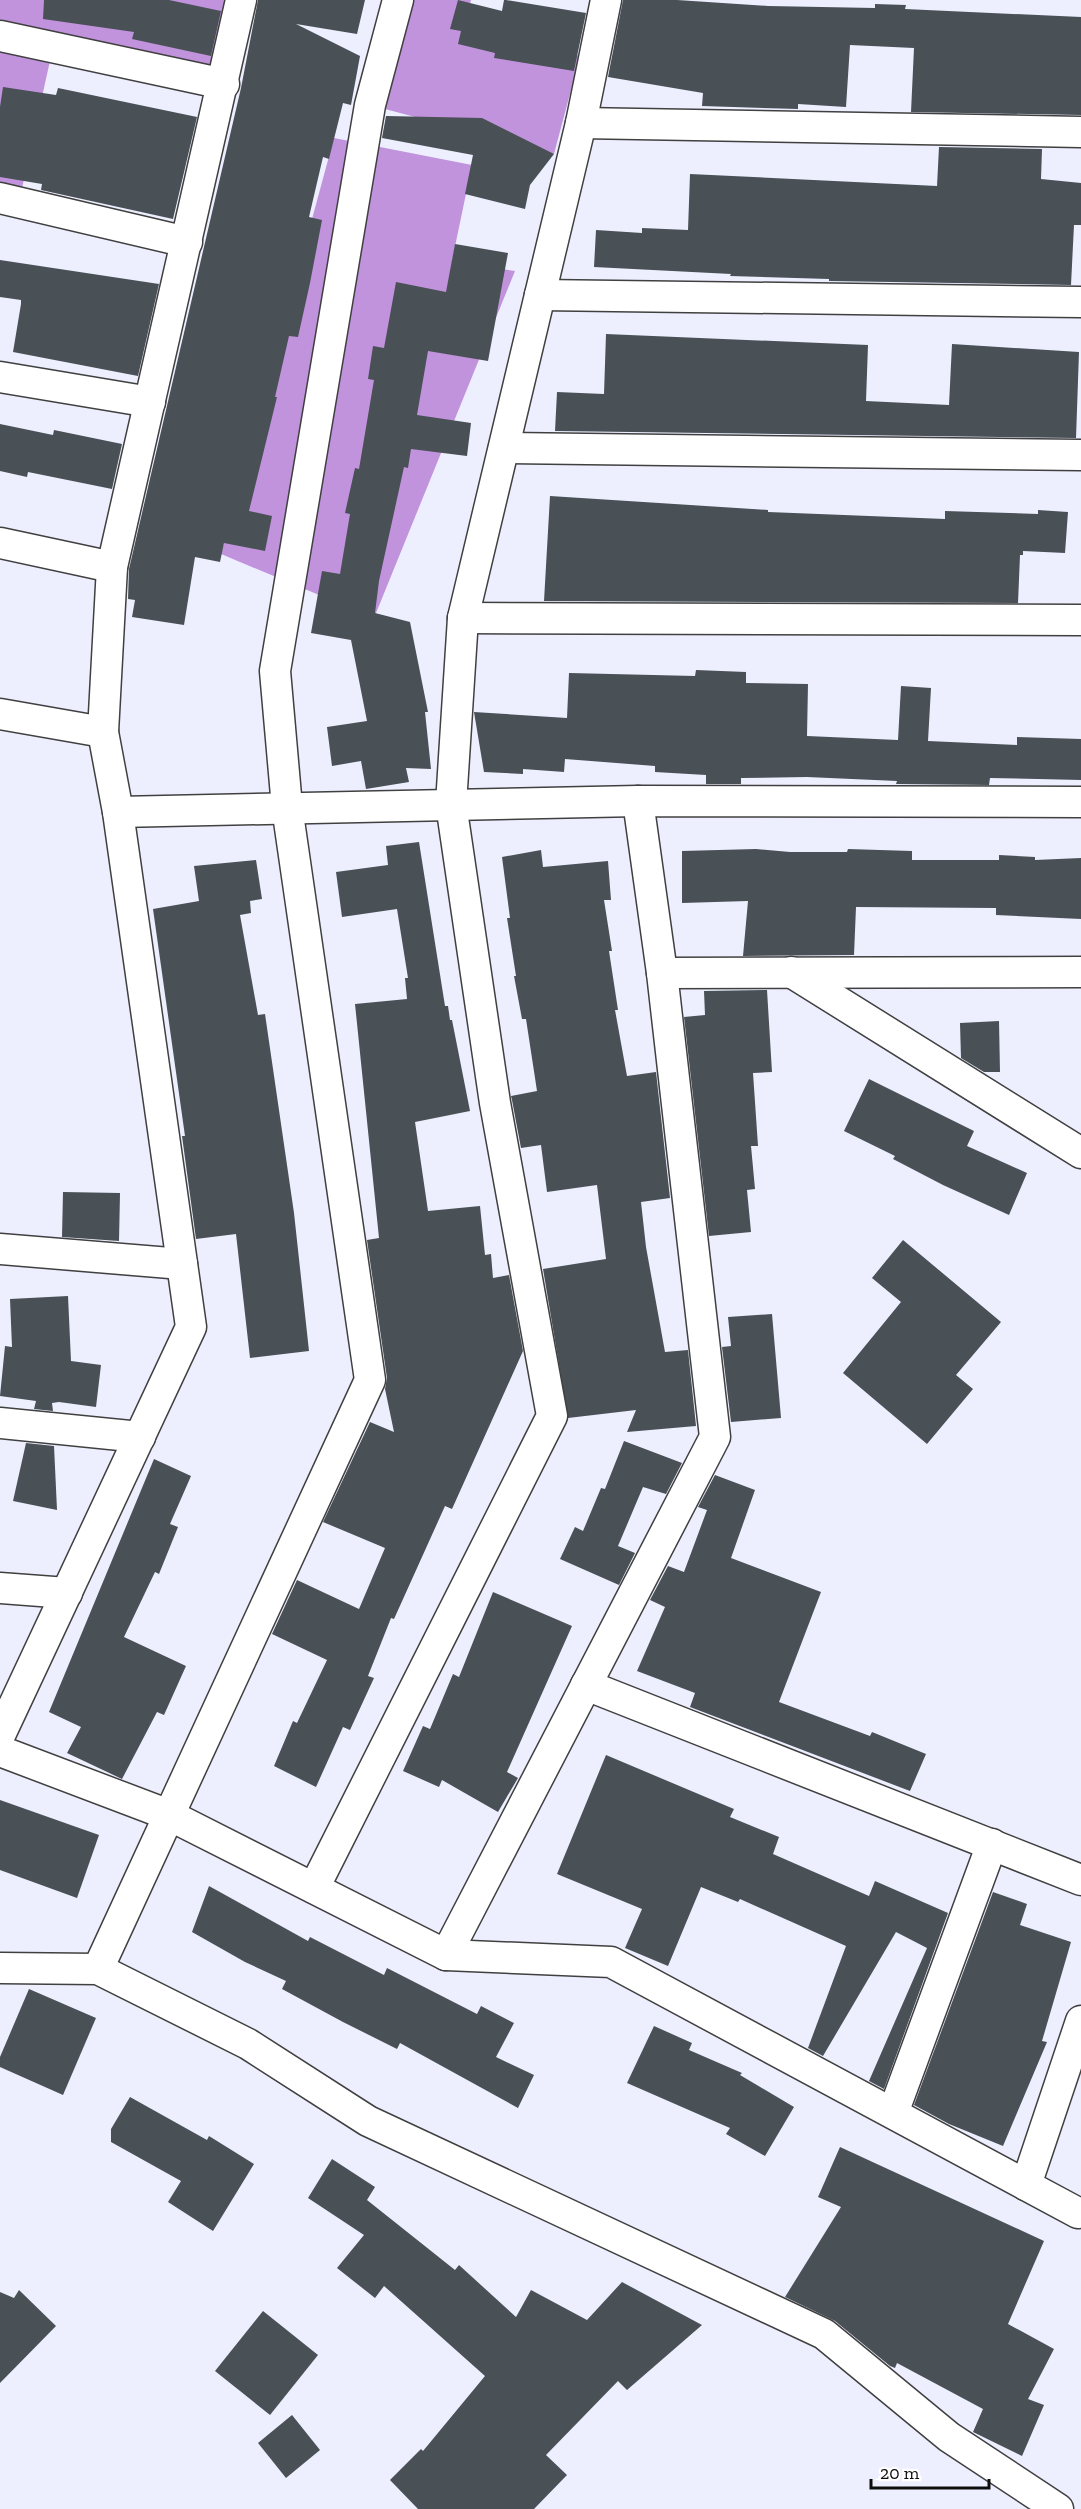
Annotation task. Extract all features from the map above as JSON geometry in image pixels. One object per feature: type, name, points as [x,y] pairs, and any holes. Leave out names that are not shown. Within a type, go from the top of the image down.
[{"type":"street","points":[[0,1735],[191,1327],[118,812],[103,732],[112,567],[224,84],[241,0]]},
{"type":"street","points":[[98,1969],[370,1380],[287,807],[275,671],[370,105],[398,0]]},
{"type":"street","points":[[314,1888],[552,1416],[495,1103],[451,804],[463,618],[581,123],[606,0]]},
{"type":"street","points":[[0,36],[224,84]]},
{"type":"street","points":[[581,123],[1081,132]]},
{"type":"street","points":[[0,198],[187,242]]},
{"type":"street","points":[[540,295],[1081,302]]},
{"type":"street","points":[[0,377],[150,402]]},
{"type":"street","points":[[504,448],[1081,455]]},
{"type":"street","points":[[0,543],[112,567]]},
{"type":"street","points":[[463,618],[1081,620]]},
{"type":"street","points":[[0,714],[103,732]]},
{"type":"street","points":[[118,812],[638,801],[1081,802]]},
{"type":"street","points":[[446,1956],[714,1437],[662,973],[638,801]]},
{"type":"street","points":[[790,972],[1081,1153]]},
{"type":"street","points":[[662,973],[1081,972]]},
{"type":"street","points":[[0,1249],[182,1264]]},
{"type":"street","points":[[0,1423],[140,1437]]},
{"type":"street","points":[[0,1588],[67,1593]]},
{"type":"street","points":[[586,1685],[1081,1880]]},
{"type":"street","points":[[0,1751],[169,1815],[446,1956],[611,1962],[1078,2213]]},
{"type":"street","points":[[893,2113],[992,1844]]},
{"type":"street","points":[[0,1968],[98,1969],[248,2044],[368,2121],[824,2334],[949,2437],[1058,2509]]},
{"type":"street","points":[[1026,2185],[1081,2021]]},
{"type":"shaded area","points":[[0,0],[238,0],[224,84],[53,47],[19,202],[0,199]]},
{"type":"shaded area","points":[[396,0],[471,0],[464,25],[580,56],[554,154],[370,105]]},
{"type":"shaded area","points":[[334,138],[472,165],[452,261],[515,271],[374,618],[221,554]]},
{"type":"building","points":[[44,0],[169,0],[221,11],[211,56],[132,39],[134,32],[43,19]]},
{"type":"building","points":[[258,0],[365,0],[357,34],[296,24],[360,56],[351,105],[343,103],[329,159],[323,157],[309,217],[322,220],[310,283],[298,337],[289,336],[275,397],[277,397],[249,511],[272,516],[265,551],[224,543],[220,562],[195,557],[184,625],[132,617],[135,600],[128,599],[129,569],[241,88]]},
{"type":"building","points":[[458,0],[502,11],[504,0],[506,0],[586,13],[574,71],[494,58],[495,53],[458,44],[461,31],[450,29]]},
{"type":"building","points":[[623,0],[875,8],[875,4],[906,5],[905,9],[1081,17],[1081,115],[911,112],[914,48],[850,45],[846,107],[798,104],[798,109],[702,106],[703,93],[608,77]]},
{"type":"building","points":[[3,87],[56,95],[58,88],[197,117],[173,219],[41,190],[42,184],[0,177],[0,107]]},
{"type":"building","points":[[386,116],[482,118],[554,154],[530,185],[525,209],[465,194],[473,155],[382,138]]},
{"type":"building","points":[[939,147],[1042,149],[1041,179],[1081,183],[1081,225],[1074,225],[1071,285],[829,281],[829,279],[730,276],[731,274],[594,267],[596,230],[642,233],[642,228],[688,230],[690,174],[937,186]]},
{"type":"building","points":[[455,244],[508,253],[488,361],[428,351],[417,415],[471,423],[467,456],[411,449],[408,468],[404,467],[379,581],[375,613],[410,622],[428,712],[425,712],[431,769],[406,768],[409,782],[366,789],[361,761],[332,766],[327,727],[367,721],[351,640],[311,633],[322,571],[340,574],[350,514],[345,513],[355,468],[359,469],[374,380],[368,379],[373,346],[384,348],[396,282],[446,292]]},
{"type":"building","points":[[0,260],[159,284],[138,376],[13,352],[21,300],[0,297]]},
{"type":"building","points":[[606,334],[868,345],[866,401],[949,405],[952,344],[1079,352],[1076,438],[555,431],[557,392],[604,394]]},
{"type":"building","points":[[0,424],[53,435],[54,430],[122,444],[112,489],[28,472],[27,477],[0,471]]},
{"type":"building","points":[[550,496],[768,510],[768,512],[945,519],[945,511],[1038,514],[1038,510],[1068,512],[1065,553],[1023,551],[1023,555],[1020,555],[1018,603],[544,601]]},
{"type":"building","points":[[696,670],[746,672],[746,683],[808,684],[807,736],[898,740],[901,686],[931,688],[928,741],[1017,745],[1017,737],[1081,739],[1081,780],[990,778],[989,785],[896,784],[897,781],[807,777],[741,778],[741,784],[706,784],[706,775],[655,772],[655,766],[565,759],[564,772],[523,769],[523,774],[484,772],[474,712],[567,718],[569,673],[695,676]]},
{"type":"building","points":[[419,842],[445,1006],[448,1006],[450,1020],[452,1020],[470,1111],[415,1122],[428,1211],[480,1206],[485,1255],[491,1254],[493,1278],[509,1275],[523,1351],[452,1509],[445,1506],[394,1619],[391,1618],[368,1676],[374,1678],[350,1730],[343,1727],[316,1787],[274,1766],[293,1721],[297,1723],[327,1660],[272,1634],[297,1580],[359,1609],[385,1548],[323,1522],[370,1422],[394,1432],[385,1389],[387,1378],[367,1240],[379,1238],[355,1004],[407,999],[405,978],[408,978],[397,909],[342,917],[336,872],[388,865],[386,846]]},
{"type":"building","points":[[756,849],[790,852],[847,852],[848,849],[912,851],[912,860],[999,860],[999,855],[1035,857],[1035,860],[1081,858],[1081,919],[996,915],[996,908],[856,907],[854,955],[743,956],[748,901],[682,903],[682,851]]},
{"type":"building","points":[[541,850],[543,867],[608,861],[611,900],[604,900],[618,1010],[615,1010],[627,1076],[656,1072],[670,1198],[641,1202],[646,1247],[665,1352],[688,1350],[696,1426],[627,1432],[636,1410],[568,1418],[543,1269],[606,1259],[597,1185],[547,1192],[541,1145],[521,1148],[511,1096],[537,1091],[526,1019],[522,1019],[514,976],[516,976],[507,918],[510,918],[502,857]]},
{"type":"building","points":[[256,860],[262,899],[250,901],[251,913],[240,915],[258,1015],[265,1014],[294,1213],[309,1351],[250,1358],[236,1234],[196,1239],[182,1136],[185,1136],[153,909],[199,901],[194,866]]},
{"type":"building","points":[[767,990],[772,1072],[753,1073],[758,1146],[751,1146],[755,1189],[747,1190],[751,1232],[709,1236],[684,1017],[705,1015],[704,991]]},
{"type":"building","points":[[999,1021],[1000,1072],[984,1072],[961,1058],[960,1023]]},
{"type":"building","points":[[869,1079],[974,1131],[967,1146],[1027,1173],[1009,1215],[943,1185],[893,1159],[895,1156],[844,1131]]},
{"type":"building","points":[[63,1192],[120,1193],[119,1241],[62,1237]]},
{"type":"building","points":[[903,1240],[1001,1322],[956,1375],[973,1389],[927,1444],[843,1373],[901,1302],[872,1278]]},
{"type":"building","points":[[68,1296],[71,1361],[101,1365],[96,1407],[59,1402],[52,1403],[53,1411],[34,1409],[36,1401],[0,1396],[5,1346],[12,1347],[10,1299]]},
{"type":"building","points":[[772,1314],[781,1418],[731,1422],[722,1347],[731,1346],[728,1317]]},
{"type":"building","points":[[624,1441],[682,1463],[666,1494],[643,1487],[618,1546],[635,1553],[619,1585],[560,1559],[575,1527],[583,1531],[601,1488],[605,1489]]},
{"type":"building","points":[[26,1443],[54,1446],[57,1510],[13,1501]]},
{"type":"building","points":[[154,1459],[191,1476],[170,1524],[178,1527],[159,1574],[155,1572],[124,1637],[186,1666],[164,1715],[157,1712],[122,1779],[67,1753],[81,1727],[49,1712]]},
{"type":"building","points":[[715,1475],[755,1490],[731,1558],[821,1592],[779,1702],[870,1736],[872,1732],[926,1754],[910,1791],[690,1707],[695,1693],[637,1671],[665,1607],[650,1600],[668,1566],[684,1572],[707,1510],[698,1507]]},
{"type":"building","points":[[493,1592],[572,1626],[507,1772],[518,1778],[498,1812],[442,1780],[439,1787],[403,1771],[423,1726],[430,1729],[453,1674],[459,1677]]},
{"type":"building","points":[[606,1755],[734,1809],[730,1817],[779,1837],[773,1854],[869,1896],[875,1881],[948,1913],[884,2089],[869,2081],[927,1948],[896,1932],[823,2056],[808,2048],[846,1946],[740,1899],[738,1902],[701,1887],[668,1966],[625,1948],[642,1909],[557,1874]]},
{"type":"building","points":[[0,1800],[99,1835],[77,1898],[0,1870]]},
{"type":"building","points":[[209,1886],[308,1941],[310,1937],[384,1975],[387,1968],[477,2014],[481,2006],[514,2023],[496,2057],[534,2075],[518,2108],[400,2043],[397,2049],[343,2022],[282,1989],[286,1981],[245,1962],[192,1932]]},
{"type":"building","points":[[993,1892],[1027,1904],[1020,1925],[1071,1942],[1042,2041],[1047,2042],[1003,2146],[949,2124],[914,2105]]},
{"type":"building","points":[[29,1989],[96,2018],[63,2095],[0,2067],[0,2057]]},
{"type":"building","points":[[654,2026],[692,2043],[689,2050],[742,2073],[740,2075],[794,2107],[765,2156],[726,2134],[730,2128],[627,2083]]},
{"type":"building","points":[[130,2097],[207,2140],[209,2136],[254,2164],[213,2231],[168,2202],[181,2181],[111,2142],[111,2129]]},
{"type":"building","points":[[840,2147],[1044,2241],[1008,2324],[1054,2349],[1028,2399],[1044,2405],[1022,2456],[973,2432],[983,2409],[897,2363],[895,2368],[890,2366],[835,2321],[785,2297],[841,2207],[818,2197]]},
{"type":"building","points":[[332,2159],[375,2187],[367,2200],[455,2270],[459,2265],[516,2317],[531,2290],[587,2320],[622,2282],[702,2325],[627,2390],[618,2381],[546,2455],[567,2475],[534,2509],[418,2509],[390,2480],[421,2449],[423,2451],[485,2376],[384,2286],[375,2298],[337,2268],[364,2235],[308,2198]]},
{"type":"building","points":[[19,2290],[56,2326],[0,2383],[0,2292],[14,2298]]},
{"type":"building","points":[[263,2311],[318,2355],[270,2415],[215,2371]]},
{"type":"building","points":[[292,2415],[320,2450],[286,2478],[258,2443]]}]
